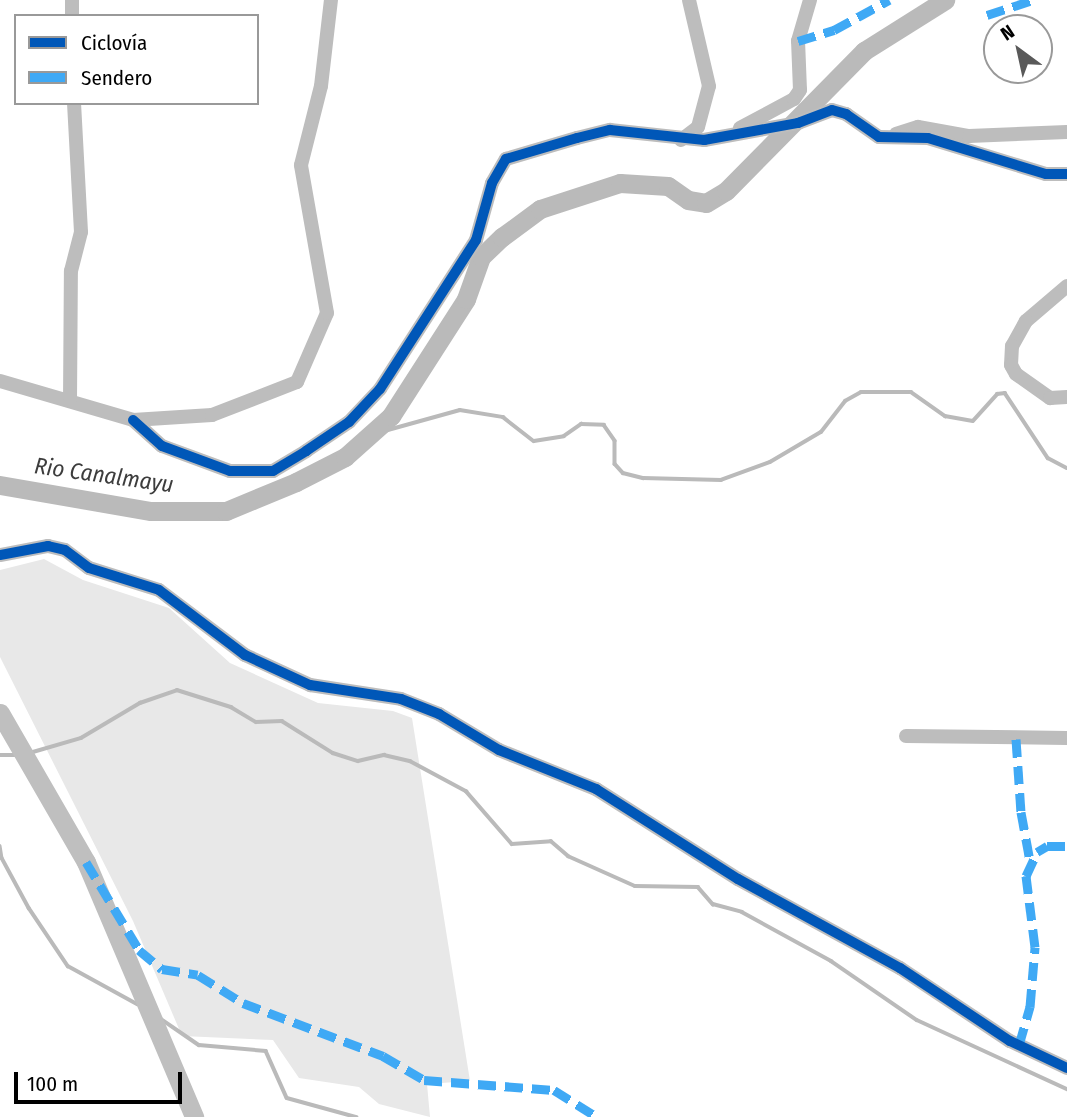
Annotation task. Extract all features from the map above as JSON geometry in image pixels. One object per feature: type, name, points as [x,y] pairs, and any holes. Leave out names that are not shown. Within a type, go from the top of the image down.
[{"type":"street","points":[[0,381],[133,420],[212,415],[297,382],[305,373],[311,345],[327,313],[301,165],[321,86],[331,0]]},
{"type":"street","points":[[680,141],[698,127],[709,86],[689,0]]},
{"type":"street","points":[[730,134],[794,99],[800,90],[798,41],[810,0]]},
{"type":"street","points":[[70,401],[71,271],[81,232],[74,105]]},
{"type":"street","points":[[133,420],[162,446],[192,460],[230,471],[273,471],[349,422],[380,389],[476,240],[492,183],[506,159],[610,130],[680,141],[797,123],[832,110],[884,137],[928,138],[1046,174],[1067,174]]},
{"type":"street","points":[[884,137],[918,127],[969,136],[1067,132]]},
{"type":"street","points":[[1067,286],[1026,321],[1012,346],[1010,365],[1016,374],[1050,398],[1067,397]]},
{"type":"street","points":[[0,555],[48,546],[65,550],[89,568],[159,590],[245,655],[310,685],[401,699],[499,750],[596,789],[737,880],[901,968],[1010,1041],[1067,1068]]},
{"type":"street","points":[[0,713],[86,862],[194,1117]]},
{"type":"street","points":[[906,736],[1067,738]]},
{"type":"shaded area","points":[[44,559],[83,580],[169,608],[230,663],[318,703],[393,711],[412,718],[470,1081],[427,1084],[430,1117],[379,1104],[359,1087],[299,1078],[273,1040],[182,1036],[133,921],[0,657],[0,570]]},
{"type":"waterway","name":"Rio Canalmayu","points":[[0,485],[151,511],[226,511],[296,482],[345,457],[391,416],[466,299],[481,257],[502,237],[540,209],[620,183],[668,186],[688,200],[706,203],[726,191],[864,51],[945,0]]},
{"type":"waterway","points":[[370,435],[460,410],[503,417],[534,441],[564,436],[581,424],[604,425],[615,441],[615,464],[623,473],[643,478],[721,480],[770,462],[821,432],[845,401],[861,392],[911,392],[945,416],[973,421],[997,394],[1005,393],[1048,458],[1067,468]]},
{"type":"waterway","points":[[33,752],[81,738],[140,703],[177,690],[231,707],[256,722],[282,721],[333,753],[358,761],[384,755],[410,761],[466,791],[512,844],[551,841],[568,856],[635,886],[698,887],[713,904],[742,912],[831,961],[917,1020],[1067,1089]]},
{"type":"waterway","points":[[0,755],[17,755]]},
{"type":"waterway","points":[[0,846],[2,858],[29,908],[68,966],[137,1004]]},
{"type":"waterway","points":[[161,1019],[199,1045],[266,1051],[287,1098],[356,1117]]},
{"type":"marked path","points":[[798,41],[834,30],[889,0]]},
{"type":"marked path","points":[[990,14],[1033,0]]},
{"type":"marked path","points":[[1016,739],[1021,812],[1030,861]]},
{"type":"marked path","points":[[1019,1045],[1030,1007],[1035,947],[1026,876],[1037,852],[1047,846],[1067,846]]},
{"type":"marked path","points":[[86,862],[139,950],[162,969],[198,975],[243,1003],[383,1056],[424,1080],[554,1090],[597,1117]]},
{"type":"cycle path","points":[[133,420],[162,446],[230,471],[273,471],[306,451],[349,422],[380,389],[476,240],[492,183],[506,159],[577,138],[610,130],[704,140],[798,123],[832,110],[846,114],[879,137],[928,138],[1046,174],[1067,174]]},
{"type":"cycle path","points":[[0,555],[48,546],[65,550],[89,568],[159,590],[245,655],[310,685],[401,699],[439,714],[499,750],[596,789],[738,879],[900,968],[1010,1041],[1067,1068]]}]
